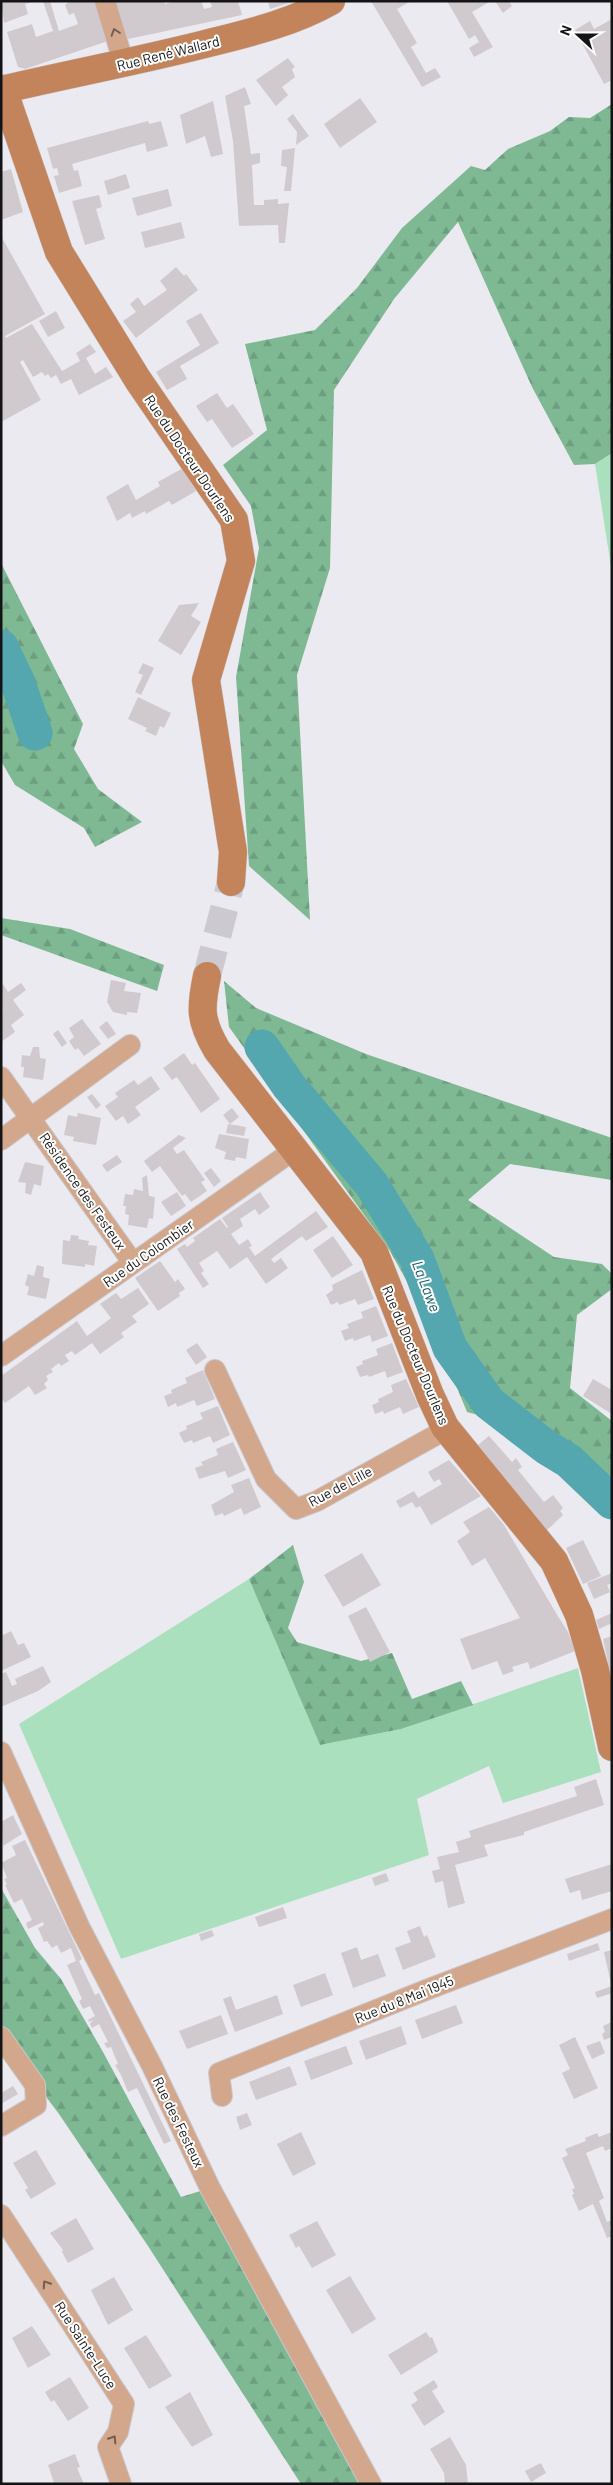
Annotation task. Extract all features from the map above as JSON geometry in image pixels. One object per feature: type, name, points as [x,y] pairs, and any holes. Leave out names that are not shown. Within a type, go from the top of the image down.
[{"type":"street","points":[[105,1],[124,64]]},
{"type":"street","name":"Rue René Wallard","points":[[2,86],[124,64],[254,32],[296,18],[331,1]]},
{"type":"street","name":"Rue du Docteur Dourlens","points":[[2,86],[59,252],[138,380],[234,520],[241,562],[206,680],[233,852],[231,882]]},
{"type":"street","name":"Rue du Docteur Dourlens","points":[[207,976],[201,1004],[206,1031],[217,1050],[374,1252],[430,1395],[445,1427],[554,1561],[579,1614],[595,1670],[612,1747]]},
{"type":"street","name":"Résidence des Festeux","points":[[1,1140],[130,1045]]},
{"type":"street","name":"Résidence des Festeux","points":[[1,1077],[32,1118],[133,1263]]},
{"type":"street","name":"Rue du Colombier","points":[[1,1356],[294,1150]]},
{"type":"street","name":"Rue de Lille","points":[[215,1370],[266,1479],[296,1509],[317,1501],[436,1435],[445,1427]]},
{"type":"street","name":"Rue des Festeux","points":[[1,1752],[8,1788],[152,2066],[210,2188],[371,2484]]},
{"type":"street","name":"Rue du 8 Mai 1945","points":[[222,2096],[219,2073],[426,1990],[612,1919]]},
{"type":"street","points":[[1,2037],[35,2085],[36,2105],[1,2126]]},
{"type":"street","name":"Rue Sainte-Luce","points":[[1,2215],[124,2404],[118,2432],[108,2447],[121,2484]]},
{"type":"green space","points":[[612,104],[612,453],[595,464],[574,465],[532,387],[458,222],[394,299],[334,390],[330,568],[297,675],[310,920],[249,866],[236,677],[259,548],[251,506],[223,465],[267,430],[245,344],[315,330],[357,288],[402,228],[471,166],[485,170],[508,149],[550,131],[569,117],[590,118]]},
{"type":"green space","points":[[612,453],[612,573],[595,464]]},
{"type":"green space","points":[[1,563],[83,724],[74,749],[98,789],[142,822],[95,847],[84,828],[15,785],[1,761]]},
{"type":"green space","points":[[1,918],[70,929],[164,965],[157,991],[1,935]]},
{"type":"green space","points":[[224,981],[256,1008],[366,1054],[612,1138],[612,1180],[510,1164],[468,1200],[554,1257],[602,1264],[612,1274],[612,1289],[577,1315],[570,1388],[612,1421],[612,1503],[566,1439],[467,1412],[431,1325],[390,1251],[229,1027]]},
{"type":"green space","points":[[293,1545],[304,1582],[288,1628],[297,1642],[361,1661],[392,1653],[412,1699],[461,1681],[473,1705],[401,1729],[320,1745],[249,1579]]},
{"type":"green space","points":[[249,1579],[320,1745],[401,1729],[578,1668],[601,1772],[503,1803],[489,1766],[417,1799],[429,1855],[121,1959],[19,1724]]},
{"type":"green space","points":[[1,1888],[35,1948],[61,1979],[103,2052],[181,2197],[210,2188],[371,2484],[301,2484],[148,2246],[59,2114],[1,2037]]},
{"type":"building","points":[[1,1],[32,2],[25,4],[28,14],[4,23]]},
{"type":"building","points":[[43,1],[50,1],[59,31],[78,24],[74,13],[69,15],[65,5],[70,1],[94,1],[108,41],[25,69],[18,67],[7,32],[32,24],[36,37],[53,31]]},
{"type":"building","points":[[114,1],[164,1],[165,4],[174,1],[201,1],[204,9],[212,7],[210,1],[238,1],[242,15],[128,39]]},
{"type":"building","points":[[268,1],[292,1],[292,2],[270,9]]},
{"type":"building","points":[[371,1],[411,1],[397,9],[417,43],[411,47],[426,73],[435,68],[441,77],[422,87]]},
{"type":"building","points":[[447,1],[491,1],[472,12],[493,47],[474,57],[469,48],[479,42],[475,35],[469,39]]},
{"type":"building","points":[[495,1],[509,1],[512,6],[503,13]]},
{"type":"building","points":[[612,19],[612,80],[604,84],[575,30],[590,21],[594,29]]},
{"type":"building","points":[[288,58],[295,67],[292,69],[295,77],[282,87],[288,95],[276,106],[256,80]]},
{"type":"building","points":[[245,87],[251,104],[244,106],[251,154],[260,153],[260,163],[252,165],[254,205],[264,205],[264,200],[278,199],[278,204],[289,203],[285,243],[279,243],[278,225],[239,226],[233,141],[225,96]]},
{"type":"building","points":[[360,98],[377,122],[340,148],[324,124]]},
{"type":"building","points":[[213,101],[223,154],[211,157],[205,136],[186,144],[180,115]]},
{"type":"building","points":[[293,114],[309,136],[296,145],[297,132],[287,119]]},
{"type":"building","points":[[148,121],[149,124],[161,121],[168,146],[147,152],[145,143],[72,164],[74,171],[78,170],[82,186],[59,193],[54,176],[59,175],[57,168],[53,169],[47,148]]},
{"type":"building","points":[[295,148],[291,191],[284,191],[287,167],[281,166],[282,150]]},
{"type":"building","points":[[11,169],[23,212],[1,220],[1,172]]},
{"type":"building","points":[[126,174],[130,188],[108,195],[104,181]]},
{"type":"building","points":[[168,189],[172,206],[137,216],[132,198]]},
{"type":"building","points":[[99,195],[102,207],[96,209],[105,239],[85,245],[72,201]]},
{"type":"building","points":[[181,222],[185,238],[145,248],[141,232]]},
{"type":"building","points":[[1,236],[45,314],[5,336],[6,338],[32,324],[62,371],[80,361],[76,353],[90,344],[96,352],[86,358],[95,374],[106,367],[113,377],[79,395],[71,379],[61,384],[56,375],[51,378],[48,374],[45,376],[42,372],[33,377],[23,360],[20,362],[41,400],[1,422]]},
{"type":"building","points":[[176,267],[184,276],[186,274],[198,290],[136,338],[123,321],[136,312],[130,304],[138,297],[144,306],[167,290],[160,281]]},
{"type":"building","points":[[56,311],[65,328],[48,337],[39,321]]},
{"type":"building","points":[[201,313],[219,343],[180,366],[187,379],[167,390],[156,372],[200,345],[186,321]]},
{"type":"building","points":[[217,393],[227,408],[233,404],[254,434],[232,448],[212,419],[207,422],[196,406]]},
{"type":"building","points":[[183,468],[196,491],[172,505],[169,501],[146,514],[145,511],[132,518],[130,513],[117,521],[106,497],[128,484],[136,500],[160,486],[158,482]]},
{"type":"building","points":[[199,603],[191,616],[201,622],[181,655],[158,641],[179,605]]},
{"type":"building","points":[[143,663],[154,668],[141,695],[135,692],[143,675],[138,673]]},
{"type":"building","points":[[138,697],[171,713],[164,728],[160,726],[156,736],[145,731],[147,728],[128,719]]},
{"type":"building","points":[[111,980],[126,983],[124,991],[141,993],[137,1013],[127,1012],[127,1015],[113,1012],[107,1002]]},
{"type":"building","points":[[1,981],[8,992],[21,983],[26,990],[13,1000],[24,1015],[11,1025],[15,1032],[1,1042],[1,1011],[3,1009],[1,1006]]},
{"type":"building","points":[[82,1019],[101,1044],[84,1056],[78,1048],[75,1050],[69,1041],[74,1037],[69,1028]]},
{"type":"building","points":[[107,1021],[116,1034],[108,1039],[99,1027]]},
{"type":"building","points":[[58,1030],[67,1043],[62,1047],[53,1034]]},
{"type":"building","points":[[33,1047],[39,1047],[40,1058],[46,1059],[43,1080],[23,1077],[24,1067],[21,1067],[22,1055],[30,1056]]},
{"type":"building","points":[[184,1053],[192,1065],[195,1063],[220,1099],[201,1113],[177,1077],[172,1080],[163,1068]]},
{"type":"building","points":[[151,1076],[160,1089],[135,1107],[141,1115],[128,1124],[123,1116],[116,1121],[105,1106],[118,1097],[115,1093],[134,1080],[138,1085]]},
{"type":"building","points":[[92,1094],[101,1105],[96,1109],[87,1097]]},
{"type":"building","points":[[232,1108],[239,1117],[230,1124],[223,1115]]},
{"type":"building","points":[[78,1113],[101,1118],[96,1145],[73,1141],[74,1137],[64,1135],[68,1115],[77,1117]]},
{"type":"building","points":[[228,1124],[246,1127],[244,1136],[226,1133]]},
{"type":"building","points":[[219,1134],[249,1139],[246,1159],[236,1157],[235,1161],[224,1159],[226,1152],[215,1148]]},
{"type":"building","points":[[179,1135],[186,1138],[173,1148],[177,1154],[184,1150],[205,1180],[201,1182],[207,1191],[191,1202],[185,1194],[182,1196],[160,1166],[152,1172],[144,1161]]},
{"type":"building","points":[[117,1155],[122,1162],[107,1172],[102,1165]]},
{"type":"building","points":[[25,1162],[44,1166],[41,1186],[34,1184],[31,1195],[25,1193],[26,1183],[18,1182]]},
{"type":"building","points":[[211,1168],[221,1181],[214,1187],[204,1173]]},
{"type":"building","points":[[147,1175],[149,1196],[155,1197],[153,1219],[149,1218],[147,1228],[128,1225],[129,1215],[125,1214],[126,1206],[123,1206],[125,1194],[133,1195],[134,1189],[143,1191],[142,1178]]},
{"type":"building","points":[[177,1192],[186,1206],[171,1216],[161,1202]]},
{"type":"building","points":[[260,1192],[270,1207],[259,1215],[255,1209],[240,1219],[243,1226],[231,1234],[239,1245],[248,1239],[252,1246],[249,1247],[255,1256],[316,1211],[328,1227],[306,1241],[302,1236],[271,1259],[274,1263],[281,1258],[288,1268],[266,1284],[247,1257],[230,1269],[217,1251],[199,1263],[204,1271],[201,1273],[209,1284],[203,1288],[177,1249],[185,1244],[187,1247],[195,1241],[193,1238],[220,1219],[227,1228],[222,1218]]},
{"type":"building","points":[[71,1235],[79,1236],[78,1239],[89,1241],[88,1245],[97,1246],[94,1266],[85,1264],[85,1267],[62,1264],[63,1240],[70,1241]]},
{"type":"building","points":[[333,1236],[353,1265],[332,1278],[313,1250]]},
{"type":"building","points":[[160,1261],[175,1282],[178,1279],[185,1289],[179,1293],[180,1296],[158,1311],[135,1278]]},
{"type":"building","points":[[37,1265],[44,1267],[43,1277],[50,1279],[46,1299],[27,1295],[29,1287],[25,1285],[28,1274],[34,1276]]},
{"type":"building","points":[[362,1270],[374,1299],[358,1305],[355,1299],[339,1305],[338,1302],[331,1305],[326,1295],[333,1290],[332,1285]]},
{"type":"building","points":[[138,1288],[149,1304],[132,1316],[137,1322],[121,1333],[124,1337],[100,1354],[92,1343],[75,1355],[72,1351],[65,1355],[69,1361],[61,1366],[59,1363],[51,1369],[53,1372],[46,1376],[48,1380],[44,1384],[47,1388],[35,1395],[29,1386],[5,1403],[1,1398],[1,1376],[77,1321],[87,1336],[111,1318],[100,1304],[116,1293],[121,1299]]},
{"type":"building","points":[[376,1306],[388,1336],[372,1342],[370,1335],[354,1341],[353,1338],[345,1341],[341,1331],[349,1328],[347,1324],[363,1318],[361,1312]]},
{"type":"building","points":[[197,1343],[207,1357],[196,1365],[186,1350]]},
{"type":"building","points":[[392,1343],[403,1372],[387,1378],[385,1371],[369,1377],[368,1375],[360,1377],[356,1367],[363,1364],[362,1361],[378,1355],[376,1349]]},
{"type":"building","points":[[203,1370],[215,1399],[197,1406],[194,1400],[177,1407],[176,1403],[168,1407],[164,1396],[172,1393],[171,1390],[187,1383],[185,1378]]},
{"type":"building","points":[[406,1379],[419,1407],[403,1414],[400,1407],[384,1414],[383,1411],[375,1414],[372,1405],[379,1402],[378,1399],[393,1392],[391,1385]]},
{"type":"building","points":[[593,1379],[612,1390],[612,1414],[583,1396]]},
{"type":"building","points":[[218,1406],[230,1435],[213,1443],[210,1436],[193,1443],[192,1440],[184,1443],[179,1433],[187,1429],[186,1426],[203,1419],[200,1413]]},
{"type":"building","points":[[489,1436],[512,1462],[516,1458],[522,1467],[518,1470],[544,1502],[553,1495],[563,1508],[560,1511],[563,1515],[546,1531],[478,1445]]},
{"type":"building","points":[[233,1442],[246,1470],[228,1478],[225,1471],[199,1479],[195,1468],[203,1465],[201,1462],[218,1455],[216,1449]]},
{"type":"building","points":[[449,1460],[481,1496],[431,1525],[420,1506],[416,1508],[412,1502],[400,1508],[396,1501],[414,1491],[418,1498],[442,1484],[439,1479],[434,1482],[428,1472]]},
{"type":"building","points":[[249,1478],[261,1507],[244,1515],[241,1508],[224,1516],[223,1513],[215,1516],[211,1505],[234,1492],[231,1485]]},
{"type":"building","points":[[489,1507],[504,1525],[568,1632],[575,1651],[530,1669],[528,1662],[512,1667],[514,1671],[503,1675],[497,1661],[472,1670],[460,1639],[520,1618],[485,1558],[472,1566],[457,1541],[470,1532],[463,1522]]},
{"type":"building","points":[[583,1540],[601,1576],[583,1584],[566,1548]]},
{"type":"building","points":[[362,1553],[381,1585],[343,1607],[324,1575]]},
{"type":"building","points":[[612,1573],[612,1583],[607,1585],[610,1592],[594,1599],[587,1583]]},
{"type":"building","points":[[366,1607],[390,1652],[370,1662],[348,1616]]},
{"type":"building","points":[[612,1613],[612,1623],[599,1629],[596,1620]]},
{"type":"building","points":[[1,1630],[3,1635],[11,1631],[18,1645],[24,1643],[31,1657],[1,1671]]},
{"type":"building","points":[[612,1636],[612,1676],[611,1676],[603,1639]]},
{"type":"building","points":[[43,1666],[51,1682],[38,1691],[1,1707],[1,1674],[6,1672],[12,1686],[17,1684],[15,1679]]},
{"type":"building","points":[[596,1779],[604,1805],[524,1832],[524,1835],[484,1845],[488,1856],[455,1865],[465,1903],[448,1908],[443,1881],[435,1883],[432,1871],[440,1869],[437,1857],[459,1852],[456,1842],[471,1837],[469,1831],[577,1796],[574,1787]]},
{"type":"building","points":[[13,1815],[22,1834],[3,1846],[1,1822]]},
{"type":"building","points":[[25,1840],[82,1959],[79,1961],[95,1995],[99,1993],[171,2141],[164,2144],[137,2088],[128,2092],[115,2065],[118,2064],[111,2047],[107,2048],[104,2043],[108,2042],[99,2024],[92,2028],[90,2024],[93,2020],[89,2022],[88,2020],[95,2016],[90,2006],[83,2009],[79,2001],[82,1999],[67,1965],[76,1961],[71,1948],[61,1953],[57,1945],[52,1948],[47,1941],[44,1942],[38,1928],[44,1925],[43,1922],[28,1929],[26,1923],[32,1920],[22,1899],[14,1903],[5,1885],[7,1884],[4,1879],[7,1878],[1,1863],[16,1855],[12,1846]]},
{"type":"building","points":[[612,1864],[612,1891],[582,1900],[580,1890],[570,1893],[565,1879]]},
{"type":"building","points":[[386,1873],[389,1881],[375,1886],[372,1878]]},
{"type":"building","points":[[283,1907],[287,1918],[259,1927],[255,1917]]},
{"type":"building","points":[[420,1926],[424,1937],[427,1935],[436,1957],[403,1970],[395,1948],[411,1942],[407,1931]]},
{"type":"building","points":[[212,1930],[214,1936],[201,1941],[199,1934]]},
{"type":"building","points":[[598,1943],[600,1950],[569,1961],[567,1954]]},
{"type":"building","points":[[357,1947],[361,1960],[378,1954],[386,1976],[353,1988],[341,1953]]},
{"type":"building","points":[[612,1950],[612,1984],[611,1984],[604,1952]]},
{"type":"building","points":[[325,1973],[333,1995],[301,2007],[293,1985]]},
{"type":"building","points":[[612,1986],[612,1993],[597,1998],[595,1992]]},
{"type":"building","points":[[277,1995],[283,2014],[235,2032],[223,1999],[231,1996],[236,2010]]},
{"type":"building","points":[[456,2005],[463,2023],[422,2039],[415,2020]]},
{"type":"building","points":[[221,2015],[228,2034],[187,2049],[179,2031]]},
{"type":"building","points":[[612,2022],[612,2037],[604,2040],[602,2034],[605,2032],[603,2026]]},
{"type":"building","points":[[401,2026],[407,2044],[366,2060],[359,2041]]},
{"type":"building","points":[[575,2037],[598,2088],[574,2099],[562,2073],[570,2069],[559,2045]]},
{"type":"building","points":[[600,2041],[605,2053],[592,2059],[586,2046]]},
{"type":"building","points":[[346,2046],[353,2064],[311,2080],[304,2061]]},
{"type":"building","points":[[290,2066],[297,2085],[256,2100],[249,2082]]},
{"type":"building","points":[[13,2086],[18,2094],[1,2104],[1,2093]]},
{"type":"building","points":[[247,2113],[252,2125],[240,2130],[236,2117]]},
{"type":"building","points":[[301,2132],[316,2164],[293,2176],[277,2144]]},
{"type":"building","points":[[612,2132],[612,2148],[605,2151],[603,2146],[586,2153],[604,2198],[599,2201],[607,2222],[612,2220],[610,2228],[612,2236],[607,2238],[593,2204],[579,2211],[572,2195],[574,2194],[572,2189],[575,2188],[562,2158],[568,2155],[565,2149],[586,2141],[585,2138],[597,2133],[599,2137]]},
{"type":"building","points":[[36,2150],[56,2184],[31,2199],[25,2190],[28,2188],[13,2163]]},
{"type":"building","points":[[76,2218],[94,2249],[68,2263],[62,2252],[63,2250],[50,2233]]},
{"type":"building","points":[[317,2221],[336,2255],[312,2268],[299,2246],[296,2248],[289,2235]]},
{"type":"building","points":[[350,2276],[376,2319],[352,2334],[326,2290]]},
{"type":"building","points":[[114,2277],[133,2310],[108,2325],[91,2290]]},
{"type":"building","points":[[32,2326],[51,2355],[28,2368],[12,2338]]},
{"type":"building","points":[[426,2332],[430,2338],[432,2337],[438,2352],[401,2375],[388,2355]]},
{"type":"building","points":[[146,2335],[172,2376],[149,2389],[124,2348]]},
{"type":"building","points":[[70,2377],[89,2408],[68,2421],[54,2400],[51,2402],[45,2392]]},
{"type":"building","points":[[434,2380],[438,2387],[432,2391],[445,2412],[424,2426],[411,2405],[418,2400],[413,2393]]},
{"type":"building","points":[[190,2392],[213,2435],[192,2447],[165,2407]]},
{"type":"building","points":[[450,2437],[466,2465],[468,2484],[445,2484],[444,2473],[430,2449]]},
{"type":"building","points":[[75,2454],[80,2467],[77,2468],[84,2484],[54,2483],[48,2465]]},
{"type":"building","points":[[541,2463],[546,2473],[531,2482],[525,2471]]},
{"type":"waterway","name":"La Lawe","points":[[1,647],[18,683],[35,733]]},
{"type":"waterway","name":"La Lawe","points":[[262,1047],[289,1086],[372,1185],[417,1259],[450,1348],[489,1403],[546,1447],[569,1461],[612,1502]]},
{"type":"tunnel","points":[[207,976],[231,882]]}]
